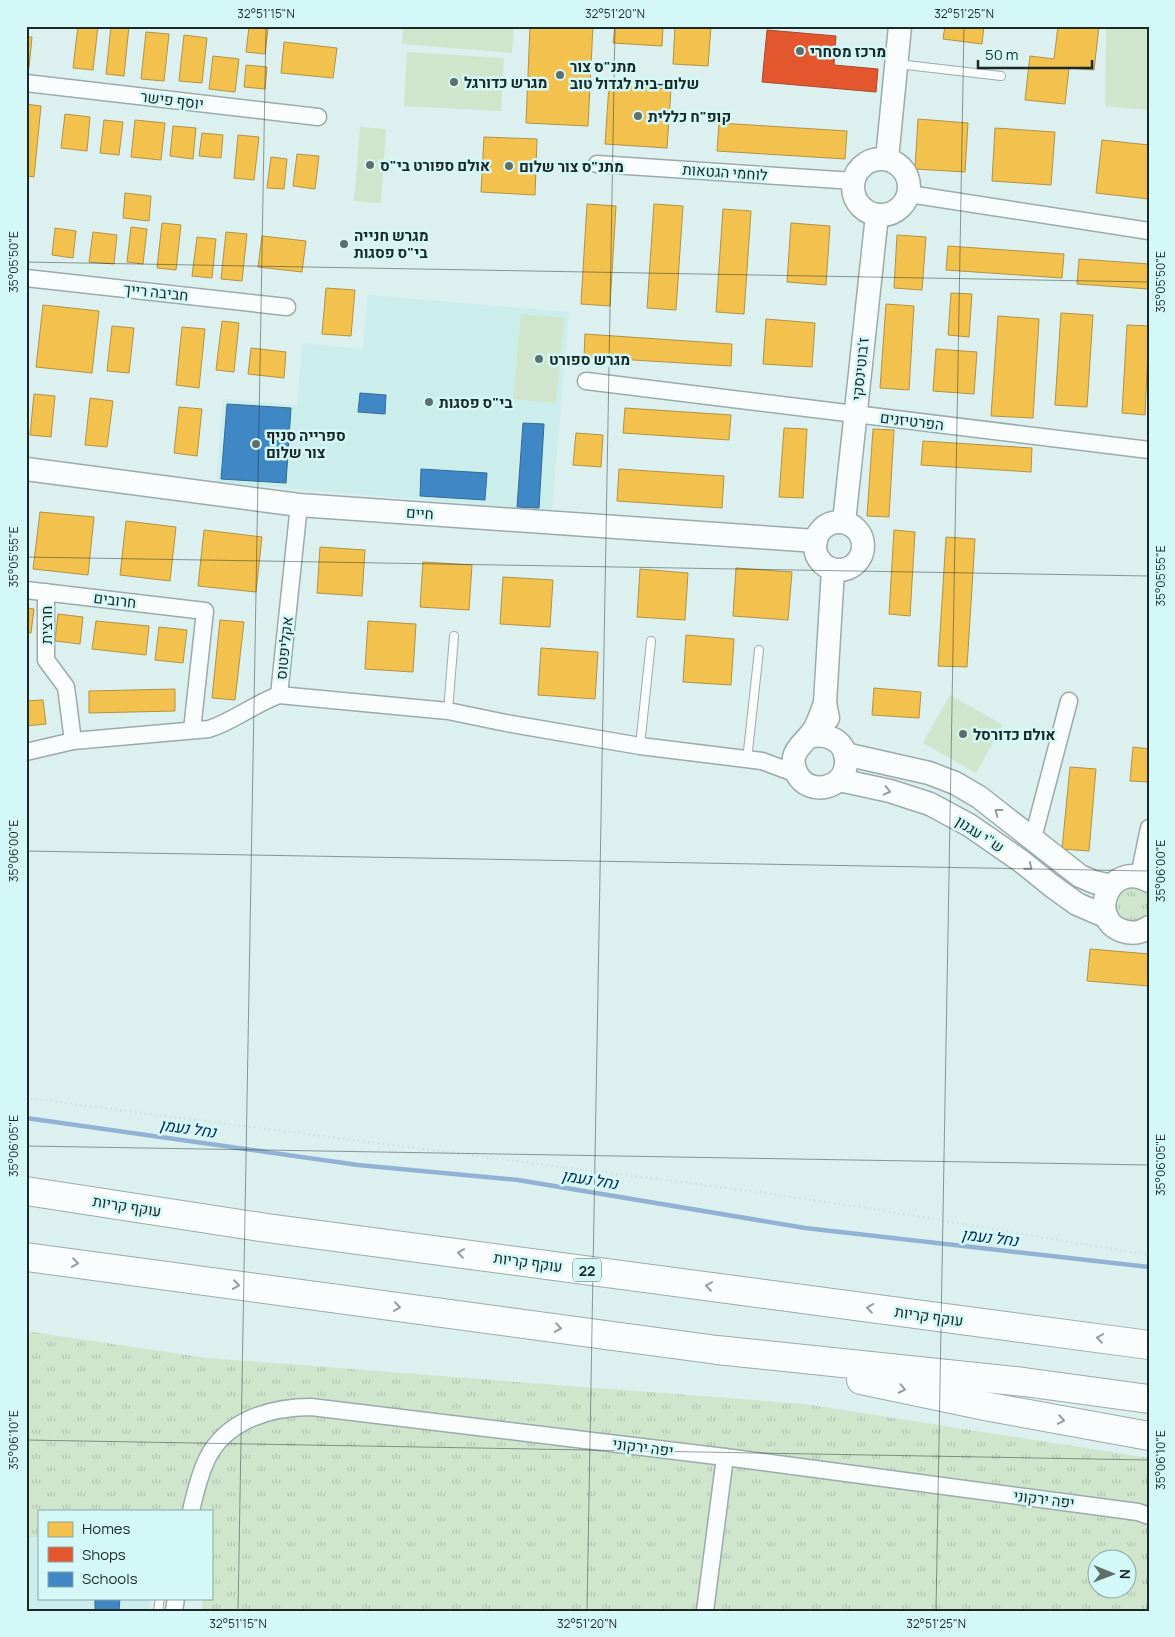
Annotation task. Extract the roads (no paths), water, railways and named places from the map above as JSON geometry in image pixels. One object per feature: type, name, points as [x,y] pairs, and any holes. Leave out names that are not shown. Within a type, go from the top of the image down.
[{"type":"highway","name":"עוקף קריות","points":[[26,1191],[267,1228],[1149,1345]]},
{"type":"highway","points":[[26,1257],[717,1350],[1024,1382],[1149,1399]]},
{"type":"highway","points":[[717,1350],[990,1408],[1149,1436]]},
{"type":"street","points":[[887,159],[900,26]]},
{"type":"street","name":"יוסף פישר","points":[[26,83],[318,117]]},
{"type":"street","points":[[876,159],[887,159],[895,162],[902,168],[907,176],[909,194],[897,210],[877,215],[868,212],[856,199],[853,190],[854,181],[858,171],[866,163],[876,159]]},
{"type":"street","name":"לוחמי הגטאות","points":[[597,164],[854,181]]},
{"type":"street","points":[[909,194],[1149,232]]},
{"type":"street","name":"ז'בוטינסקי","points":[[844,522],[877,215]]},
{"type":"street","name":"חביבה רייך","points":[[26,278],[287,307]]},
{"type":"street","name":"הפרטיזנים","points":[[586,381],[1149,450]]},
{"type":"street","name":"חיים","points":[[26,469],[299,505],[816,541]]},
{"type":"street","name":"אקליפטוס","points":[[26,752],[73,741],[209,729],[226,724],[262,702],[279,695],[299,505]]},
{"type":"street","points":[[835,522],[844,522],[858,531],[862,539],[861,556],[857,563],[850,568],[833,570],[819,559],[816,541],[820,532],[826,526],[835,522]]},
{"type":"street","points":[[825,702],[815,728],[802,743],[794,758],[797,774],[804,782],[813,787],[823,788],[839,780],[844,772],[846,763],[828,720],[825,702],[833,570]]},
{"type":"street","name":"חרובים","points":[[26,590],[204,611],[192,730]]},
{"type":"street","name":"חרצית","points":[[46,592],[46,660],[66,687],[73,741]]},
{"type":"street","points":[[279,695],[448,711],[640,746],[755,761],[797,774]]},
{"type":"street","points":[[1033,838],[1069,701]]},
{"type":"street","points":[[755,761],[802,743],[817,735],[826,736],[840,747]]},
{"type":"street","name":"ש\"י עגנון","points":[[840,747],[929,773],[955,783],[979,797],[1080,876],[1111,886]]},
{"type":"street","name":"ש\"י עגנון","points":[[839,780],[890,791],[930,804],[984,835],[1077,904],[1107,917],[1120,930],[1128,933],[1145,932]]},
{"type":"street","points":[[1107,917],[1104,900],[1111,886],[1123,878],[1144,879],[1149,828]]},
{"type":"street","name":"יפה ירקוני","points":[[191,1510],[198,1483],[208,1458],[218,1443],[232,1428],[252,1417],[295,1407],[321,1408],[725,1457],[1138,1512],[1149,1516]]},
{"type":"street","points":[[705,1611],[725,1457]]},
{"type":"lane","points":[[897,64],[1001,76]]},
{"type":"lane","points":[[448,711],[454,636]]},
{"type":"lane","points":[[640,746],[651,641]]},
{"type":"lane","points":[[755,761],[759,650]]},
{"type":"waterway","name":"נחל נעמן","points":[[26,1118],[358,1165],[518,1180],[805,1228],[1149,1267]]},
{"type":"place","name":"מרכז מסחרי","points":[[800,51]]},
{"type":"place","name":"מתנ\"ס צור שלום-בית לגדול טוב","points":[[560,75]]},
{"type":"place","name":"מגרש כדורגל","points":[[454,82]]},
{"type":"place","name":"קופ\"ח כללית","points":[[638,116]]},
{"type":"place","name":"אולם ספורט בי\"ס","points":[[370,165]]},
{"type":"place","name":"מתנ\"ס צור שלום","points":[[509,166]]},
{"type":"place","name":"מגרש חנייה בי\"ס פסגות","points":[[344,244]]},
{"type":"place","name":"מגרש ספורט","points":[[539,359]]},
{"type":"place","name":"בי\"ס פסגות","points":[[429,402]]},
{"type":"place","name":"ספרייה סניף צור שלום","points":[[256,444]]},
{"type":"place","name":"אולם כדורסל","points":[[963,734]]}]
